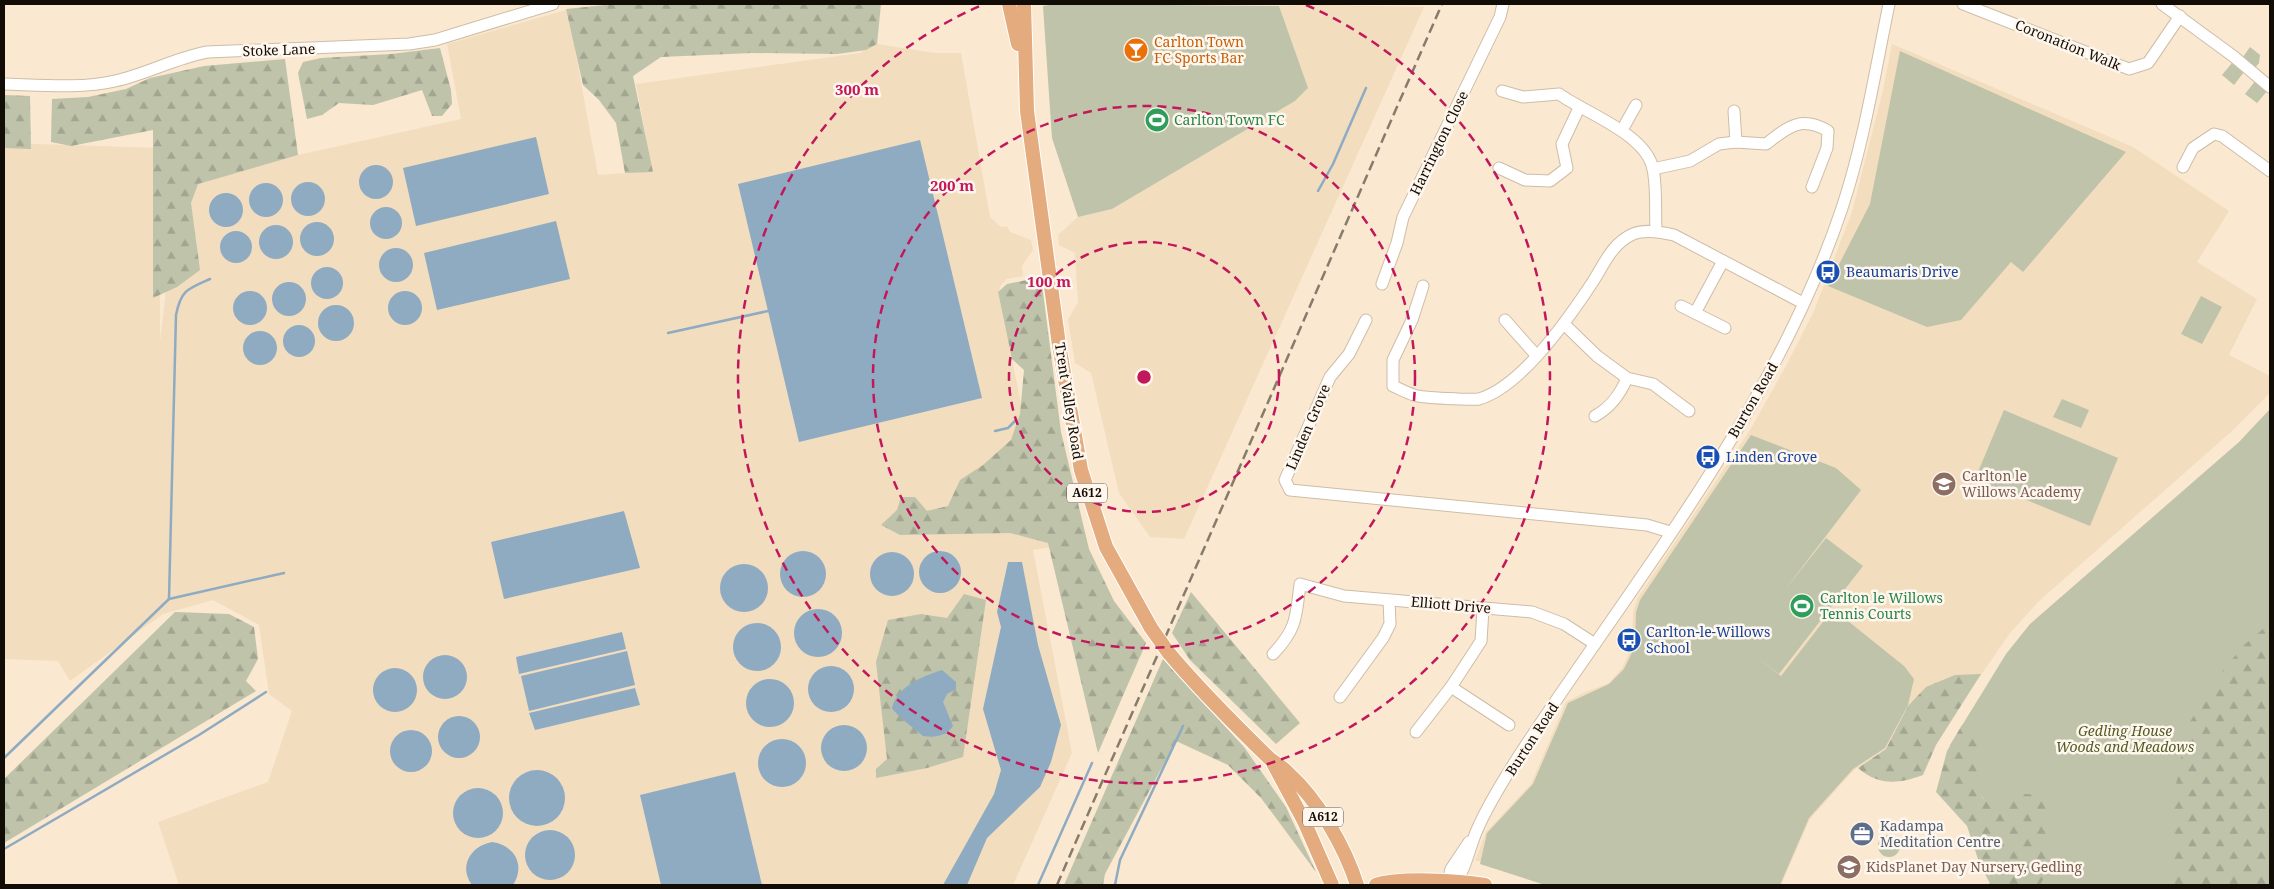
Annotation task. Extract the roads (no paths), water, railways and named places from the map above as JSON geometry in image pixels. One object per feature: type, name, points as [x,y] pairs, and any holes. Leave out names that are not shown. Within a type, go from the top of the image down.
[{"type":"main road","name":"Trent Valley Road","points":[[1009,4],[1024,71]]},
{"type":"main road","name":"Trent Valley Road","points":[[1024,4],[1024,71],[1027,111],[1057,329],[1081,470],[1106,547],[1151,628],[1168,652],[1272,760],[1289,773],[1319,811],[1345,855],[1357,885]]},
{"type":"main road","name":"Trent Valley Road","points":[[1272,760],[1304,821],[1332,885]]},
{"type":"main road","points":[[1376,885],[1387,882],[1486,885]]},
{"type":"street","name":"Stoke Lane","points":[[4,84],[102,84],[134,75],[184,56],[207,52],[409,44],[436,40],[553,4]]},
{"type":"street","name":"Harrington Close","points":[[1382,284],[1397,243],[1403,217],[1500,17],[1502,4]]},
{"type":"street","name":"Burton Road","points":[[1451,883],[1451,869],[1477,830],[1523,750],[1733,436],[1774,366],[1803,303],[1841,210],[1856,164],[1889,4]]},
{"type":"street","name":"Coronation Walk","points":[[1963,4],[2129,69],[2148,63],[2180,16]]},
{"type":"street","points":[[2162,4],[2270,87]]},
{"type":"street","points":[[1502,91],[1523,97],[1559,94],[1579,108],[1622,130],[1644,150],[1653,168],[1656,231]]},
{"type":"street","points":[[1622,130],[1636,105]]},
{"type":"street","points":[[1499,168],[1525,180],[1550,181],[1567,168],[1562,144],[1579,108]]},
{"type":"street","points":[[1734,111],[1736,142]]},
{"type":"street","points":[[1653,168],[1690,161],[1719,144],[1736,142],[1766,144],[1790,125],[1815,123],[1828,131],[1827,148],[1812,187]]},
{"type":"street","points":[[2183,167],[2193,148],[2214,134],[2222,136],[2270,171]]},
{"type":"street","points":[[1423,286],[1412,320],[1392,360],[1393,386],[1416,396],[1478,399],[1510,381],[1536,355],[1564,324],[1594,280],[1610,251],[1633,234],[1656,231],[1674,235],[1803,303]]},
{"type":"street","points":[[1695,313],[1723,261]]},
{"type":"street","points":[[1681,306],[1725,328]]},
{"type":"street","name":"Linden Grove","points":[[1366,320],[1349,354],[1330,378],[1285,480],[1290,490],[1647,525],[1670,532]]},
{"type":"street","points":[[1505,320],[1536,355]]},
{"type":"street","points":[[1564,324],[1597,356],[1627,378],[1653,384],[1689,411]]},
{"type":"street","points":[[1603,416],[1621,392],[1627,378]]},
{"type":"street","name":"Elliott Drive","points":[[1273,654],[1288,638],[1296,620],[1300,584],[1344,596],[1532,612],[1564,624],[1595,644]]},
{"type":"street","points":[[1340,697],[1383,638],[1390,624],[1389,600]]},
{"type":"street","points":[[1416,732],[1452,687],[1481,641],[1483,609]]},
{"type":"street","points":[[1452,687],[1509,725]]},
{"type":"water","points":[[536,137],[549,194],[416,226],[403,168]]},
{"type":"water","points":[[920,140],[982,398],[799,442],[738,184]]},
{"type":"water","points":[[376,165],[388,170],[393,182],[388,194],[376,199],[364,194],[359,182],[364,170]]},
{"type":"water","points":[[308,182],[320,187],[325,199],[320,211],[308,216],[296,211],[291,199],[296,187]]},
{"type":"water","points":[[266,183],[278,188],[283,200],[278,212],[266,217],[254,212],[249,200],[254,188]]},
{"type":"water","points":[[226,193],[238,198],[243,210],[238,222],[226,227],[214,222],[209,210],[214,198]]},
{"type":"water","points":[[386,207],[392,208],[397,212],[401,217],[401,229],[397,234],[392,238],[386,239],[380,238],[375,234],[371,229],[370,223],[371,217],[375,212],[380,208]]},
{"type":"water","points":[[556,221],[570,279],[437,310],[424,253]]},
{"type":"water","points":[[317,222],[324,223],[329,227],[333,232],[333,246],[329,251],[324,255],[317,256],[310,255],[305,251],[301,246],[300,239],[301,232],[305,227],[310,223]]},
{"type":"water","points":[[276,225],[288,230],[293,242],[288,254],[276,259],[264,254],[259,242],[264,230]]},
{"type":"water","points":[[236,231],[248,235],[252,247],[248,259],[236,263],[224,259],[220,247],[224,235]]},
{"type":"water","points":[[396,248],[403,249],[408,253],[412,258],[412,272],[408,277],[403,281],[396,282],[389,281],[384,277],[380,272],[379,265],[380,258],[384,253],[389,249]]},
{"type":"water","points":[[327,267],[333,268],[338,272],[342,277],[342,289],[338,294],[333,298],[327,299],[321,298],[316,294],[312,289],[311,283],[312,277],[316,272],[321,268]]},
{"type":"water","points":[[289,282],[296,283],[301,287],[305,292],[305,306],[301,311],[296,315],[289,316],[282,315],[277,311],[273,306],[272,299],[273,292],[277,287],[282,283]]},
{"type":"water","points":[[250,291],[262,296],[267,308],[262,320],[250,325],[238,320],[233,308],[238,296]]},
{"type":"water","points":[[405,291],[417,296],[422,308],[417,320],[405,325],[393,320],[388,308],[393,296]]},
{"type":"water","points":[[336,305],[349,310],[354,323],[349,336],[336,341],[323,336],[318,323],[323,310]]},
{"type":"water","points":[[299,325],[305,326],[310,330],[314,335],[314,347],[310,352],[305,356],[299,357],[293,356],[288,352],[284,347],[283,341],[284,335],[288,330],[293,326]]},
{"type":"water","points":[[260,331],[272,336],[277,348],[272,360],[260,365],[248,360],[243,348],[248,336]]},
{"type":"water","points":[[624,511],[640,568],[504,599],[491,542]]},
{"type":"water","points":[[808,551],[820,557],[825,565],[825,583],[820,591],[812,596],[798,597],[786,591],[781,583],[780,569],[786,557],[794,552]]},
{"type":"water","points":[[944,551],[952,554],[958,560],[961,572],[958,584],[952,590],[936,593],[928,590],[922,584],[919,568],[922,560],[928,554]]},
{"type":"water","points":[[888,552],[896,552],[908,558],[914,574],[908,590],[896,596],[888,596],[876,590],[870,578],[870,570],[876,558]]},
{"type":"water","points":[[1008,562],[1022,562],[1038,645],[1061,725],[1051,762],[1040,787],[987,838],[967,885],[943,885],[994,794],[1001,770],[983,709],[1001,627],[997,612]]},
{"type":"water","points":[[744,564],[753,566],[761,571],[766,579],[768,588],[766,597],[761,605],[753,610],[744,612],[735,610],[727,605],[722,597],[720,588],[722,579],[727,571],[735,566]]},
{"type":"water","points":[[818,609],[827,611],[835,616],[840,624],[842,633],[840,642],[835,650],[827,655],[818,657],[809,655],[801,650],[796,642],[794,633],[796,624],[801,616],[809,611]]},
{"type":"water","points":[[752,623],[762,623],[774,630],[781,642],[781,652],[774,664],[762,671],[752,671],[744,667],[737,660],[733,652],[733,642],[737,634],[744,627]]},
{"type":"water","points":[[622,632],[626,649],[519,674],[516,657]]},
{"type":"water","points":[[627,651],[635,685],[529,711],[521,676]]},
{"type":"water","points":[[445,655],[457,659],[463,665],[467,677],[463,689],[457,695],[445,699],[433,695],[427,689],[423,677],[427,665],[433,659]]},
{"type":"water","points":[[827,666],[835,666],[844,670],[850,676],[854,689],[850,702],[844,708],[835,712],[827,712],[818,708],[812,702],[808,693],[808,685],[812,676],[818,670]]},
{"type":"water","points":[[395,668],[407,672],[413,678],[417,690],[413,702],[407,708],[395,712],[383,708],[377,702],[373,690],[377,678],[383,672]]},
{"type":"water","points":[[942,670],[956,682],[956,689],[947,694],[943,702],[953,726],[940,736],[923,736],[892,708],[899,694],[911,683]]},
{"type":"water","points":[[770,679],[779,681],[787,686],[792,694],[794,703],[792,712],[787,720],[779,725],[770,727],[761,725],[753,720],[748,712],[746,703],[748,694],[753,686],[761,681]]},
{"type":"water","points":[[635,688],[640,705],[535,730],[529,713]]},
{"type":"water","points":[[463,716],[471,719],[477,725],[480,737],[477,749],[471,755],[455,758],[447,755],[441,749],[438,733],[441,725],[447,719]]},
{"type":"water","points":[[840,725],[848,725],[857,729],[863,735],[867,748],[863,761],[857,767],[848,771],[840,771],[831,767],[825,761],[821,752],[821,744],[825,735],[831,729]]},
{"type":"water","points":[[415,730],[423,733],[429,739],[432,751],[429,763],[423,769],[407,772],[399,769],[393,763],[390,747],[393,739],[399,733]]},
{"type":"water","points":[[782,739],[791,741],[799,746],[804,754],[806,763],[804,772],[799,780],[791,785],[782,787],[773,785],[765,780],[760,772],[758,763],[760,754],[765,746],[773,741]]},
{"type":"water","points":[[531,770],[543,770],[553,774],[561,782],[565,798],[561,814],[553,822],[543,826],[531,826],[521,822],[513,814],[509,804],[509,792],[513,782],[521,774]]},
{"type":"water","points":[[735,772],[762,885],[661,885],[640,795]]},
{"type":"water","points":[[478,788],[488,790],[496,795],[501,803],[503,813],[501,823],[496,831],[488,836],[478,838],[468,836],[460,831],[455,823],[453,813],[455,803],[460,795],[468,790]]},
{"type":"water","points":[[550,830],[559,832],[570,841],[575,855],[573,864],[564,875],[550,880],[541,878],[530,869],[525,855],[527,846],[536,835]]},
{"type":"water","points":[[492,842],[506,847],[516,857],[518,870],[517,878],[513,885],[472,885],[468,878],[467,864],[473,852]]},
{"type":"waterway","points":[[1318,191],[1333,164],[1366,88]]},
{"type":"waterway","points":[[169,599],[176,315],[180,300],[186,291],[210,279]]},
{"type":"waterway","points":[[668,333],[768,311]]},
{"type":"waterway","points":[[995,431],[1008,428],[1016,420]]},
{"type":"waterway","points":[[4,758],[169,599],[284,573]]},
{"type":"waterway","points":[[4,849],[199,735],[266,692]]},
{"type":"waterway","points":[[1115,885],[1120,860],[1183,726]]},
{"type":"waterway","points":[[1038,885],[1092,763]]},
{"type":"railway","points":[[1057,885],[1442,4]]},
{"type":"place","name":"Carlton Town FC Sports Bar","points":[[1136,50]]},
{"type":"place","name":"Carlton Town FC","points":[[1157,120]]},
{"type":"place","name":"Beaumaris Drive","points":[[1828,272]]},
{"type":"place","name":"Linden Grove","points":[[1708,457]]},
{"type":"place","name":"Carlton le Willows Academy","points":[[1944,484]]},
{"type":"place","name":"Carlton le Willows Tennis Courts","points":[[1802,606]]},
{"type":"place","name":"Carlton-le-Willows School","points":[[1629,640]]},
{"type":"place","name":"Kadampa Meditation Centre","points":[[1862,834]]},
{"type":"place","name":"KidsPlanet Day Nursery, Gedling","points":[[1849,867]]},
{"type":"park label","name":"Gedling House Woods and Meadows","points":[[2125,740]]}]
